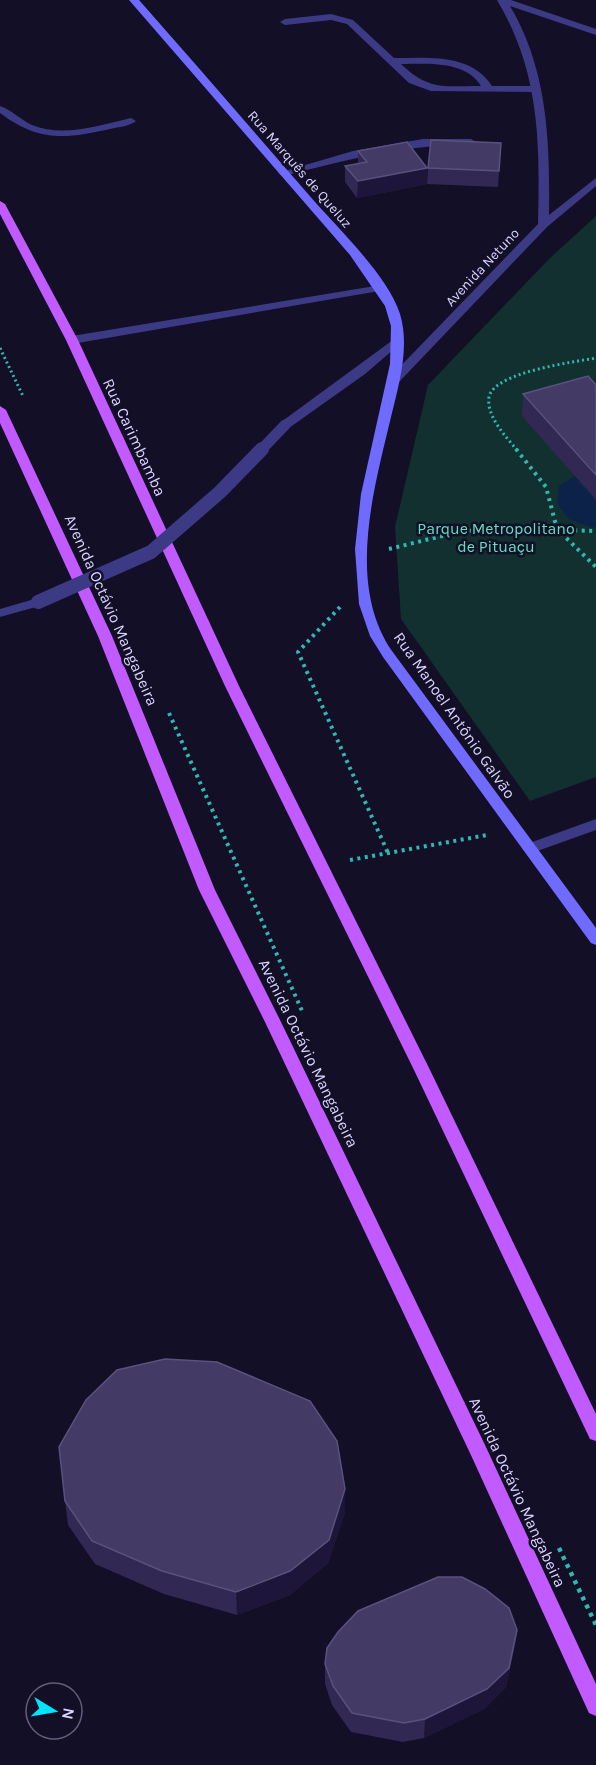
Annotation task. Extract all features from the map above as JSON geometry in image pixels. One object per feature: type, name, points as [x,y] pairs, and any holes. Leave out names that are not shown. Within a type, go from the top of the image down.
[{"type":"main road","name":"Rua Carimbamba","points":[[0,204],[72,340],[232,686],[319,865]]},
{"type":"main road","name":"Avenida Octávio Mangabeira","points":[[0,410],[105,636],[207,891],[273,1022],[478,1451],[596,1707]]},
{"type":"main road","points":[[319,865],[422,1070],[596,1433]]},
{"type":"street","name":"Rua Marquês de Queluz","points":[[134,0],[354,253],[381,288],[394,314],[397,341],[395,379]]},
{"type":"street","points":[[502,0],[596,32]]},
{"type":"street","points":[[502,0],[525,38],[532,61],[544,190],[543,225]]},
{"type":"street","points":[[285,22],[317,17],[343,19],[350,22],[413,81],[422,86],[453,91],[536,89]]},
{"type":"street","points":[[392,61],[455,64],[478,74],[485,81],[489,90]]},
{"type":"street","points":[[0,109],[19,123],[32,128],[63,133],[131,120]]},
{"type":"street","points":[[284,173],[392,145],[445,140],[477,143]]},
{"type":"street","name":"Avenida Netuno","points":[[395,379],[543,225],[596,181]]},
{"type":"street","points":[[72,340],[381,288]]},
{"type":"street","points":[[0,613],[38,602],[151,552],[220,492],[285,425],[361,371],[397,341]]},
{"type":"street","name":"Rua Manoel Antônio Galvão","points":[[395,379],[369,485],[363,523],[364,582],[374,632],[596,939]]},
{"type":"street","points":[[529,849],[596,824]]},
{"type":"path","points":[[0,348],[25,402]]},
{"type":"path","points":[[596,358],[511,378],[496,386],[490,396],[489,408],[498,426],[543,481],[550,497],[557,529],[596,567]]},
{"type":"path","points":[[362,555],[458,532],[496,528],[596,531]]},
{"type":"path","points":[[364,582],[298,652],[388,853]]},
{"type":"path","points":[[164,703],[304,1016]]},
{"type":"path","points":[[319,865],[515,830]]},
{"type":"path","points":[[555,1539],[596,1625]]},
{"type":"green space","name":"Parque Metropolitano de Pituaçu","points":[[596,216],[596,777],[530,801],[401,619],[395,527],[428,385],[549,259]]},
{"type":"water","points":[[596,462],[596,527],[593,528],[569,519],[557,504],[559,486]]},
{"type":"building","points":[[431,140],[501,143],[499,171],[428,168]]},
{"type":"building","points":[[407,142],[427,168],[358,181],[345,166],[367,162],[358,151]]},
{"type":"building","points":[[588,376],[596,385],[596,475],[523,394]]},
{"type":"building","points":[[165,1359],[217,1362],[310,1401],[337,1441],[345,1489],[329,1540],[290,1571],[236,1592],[162,1571],[92,1541],[65,1501],[59,1447],[86,1400],[117,1370]]},
{"type":"building","points":[[438,1577],[462,1577],[485,1589],[509,1608],[517,1630],[509,1668],[487,1689],[425,1719],[404,1723],[352,1713],[333,1686],[325,1664],[327,1648],[338,1632],[358,1611]]}]
